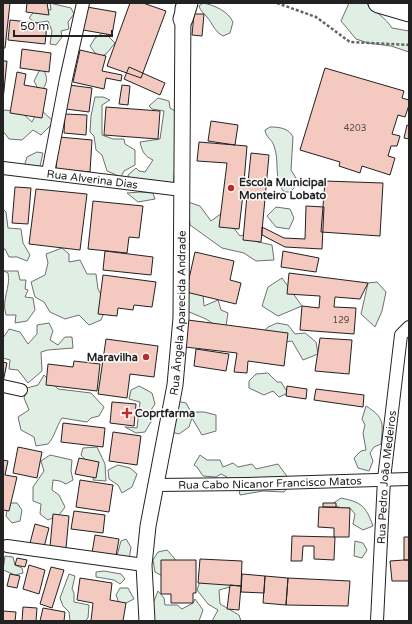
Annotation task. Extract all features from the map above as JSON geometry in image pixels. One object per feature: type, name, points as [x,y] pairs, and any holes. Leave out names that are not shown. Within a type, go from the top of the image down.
[{"type":"main road","points":[[378,3],[409,12]]},
{"type":"street","points":[[48,173],[66,79],[83,3]]},
{"type":"street","name":"Rua Ângela Aparecida Andrade","points":[[147,621],[144,565],[148,526],[175,385],[181,318],[184,8]]},
{"type":"street","name":"Rua Alverina Dias","points":[[3,168],[182,190]]},
{"type":"street","name":"Rua Pedro João Medeiros","points":[[377,621],[384,479],[405,331]]},
{"type":"street","points":[[3,386],[21,390]]},
{"type":"street","name":"Rua Cabo Nicanor Francisco Matos","points":[[156,485],[409,479]]},
{"type":"street","points":[[7,546],[144,565]]},
{"type":"path","points":[[277,3],[316,17],[350,42],[409,45]]},
{"type":"green space","points":[[50,3],[71,8],[74,14],[68,22],[69,29],[61,31],[62,37],[56,45],[50,44],[52,31],[48,21],[35,23],[29,18],[36,9],[51,10]]},
{"type":"green space","points":[[203,3],[216,7],[231,18],[233,22],[230,33],[223,36],[218,32],[200,9],[199,6]]},
{"type":"green space","points":[[349,3],[366,3],[392,28],[409,31],[409,52],[391,46],[368,43],[356,39],[341,21]]},
{"type":"green space","points":[[104,32],[115,43],[107,53],[99,58],[90,46],[95,38]]},
{"type":"green space","points":[[43,69],[47,79],[40,93],[34,81],[39,71]]},
{"type":"green space","points":[[95,97],[103,97],[110,100],[102,105],[102,135],[113,139],[124,139],[125,144],[135,150],[135,165],[124,171],[121,177],[107,171],[102,155],[96,150],[94,136],[90,132],[91,116]]},
{"type":"green space","points":[[158,98],[169,101],[170,108],[175,111],[177,147],[173,186],[129,182],[128,175],[136,168],[139,171],[145,172],[153,160],[147,157],[144,153],[140,142],[160,139],[164,111],[152,109],[149,106]]},
{"type":"green space","points":[[39,108],[54,122],[41,135],[33,130],[22,140],[9,139],[3,131],[3,112],[5,110],[21,112],[32,122]]},
{"type":"green space","points":[[270,127],[286,130],[293,137],[291,170],[296,178],[294,188],[290,192],[284,192],[279,181],[276,152],[265,130]]},
{"type":"green space","points":[[37,152],[43,153],[38,175],[24,167],[27,157]]},
{"type":"green space","points":[[127,193],[153,193],[155,199],[138,202]]},
{"type":"green space","points":[[188,202],[200,206],[211,221],[222,213],[240,236],[254,232],[254,241],[272,245],[274,260],[256,261],[244,253],[222,248],[190,225]]},
{"type":"green space","points":[[276,207],[290,209],[294,218],[289,229],[276,227],[267,216]]},
{"type":"green space","points":[[3,209],[6,212],[8,228],[21,229],[23,243],[30,255],[27,261],[17,257],[9,257],[5,249],[3,249]]},
{"type":"green space","points":[[62,248],[69,254],[69,262],[80,260],[87,274],[96,274],[98,289],[107,306],[101,320],[89,325],[79,315],[65,319],[50,312],[44,302],[35,297],[31,282],[45,275],[48,263],[46,254]]},
{"type":"green space","points":[[4,271],[18,271],[20,280],[26,280],[25,289],[28,290],[25,297],[33,298],[35,310],[27,321],[15,323],[16,315],[6,315],[5,299],[9,278],[8,273]]},
{"type":"green space","points":[[282,278],[302,306],[278,316],[262,306],[268,287]]},
{"type":"green space","points":[[377,282],[386,292],[382,311],[375,327],[361,314],[368,283]]},
{"type":"green space","points":[[186,292],[203,294],[204,306],[218,300],[221,310],[228,313],[225,332],[206,319],[187,311]]},
{"type":"green space","points":[[49,323],[53,331],[50,340],[58,345],[65,337],[72,337],[73,348],[41,352],[42,371],[28,383],[18,370],[9,369],[10,360],[3,358],[3,338],[9,329],[20,332],[28,344],[37,334],[37,325]]},
{"type":"green space","points":[[277,323],[288,325],[295,334],[305,333],[316,342],[318,354],[303,360],[292,341],[278,343],[262,334],[268,327]]},
{"type":"green space","points":[[268,373],[277,382],[281,382],[288,393],[279,397],[273,391],[264,395],[249,388],[249,381],[256,374]]},
{"type":"green space","points":[[44,375],[58,389],[91,393],[104,407],[99,416],[91,418],[87,422],[62,418],[48,444],[36,446],[34,437],[21,430],[18,417],[29,410],[24,398],[27,388],[38,385]]},
{"type":"green space","points":[[139,386],[152,393],[155,404],[149,413],[152,420],[145,432],[136,433],[125,427],[137,428],[140,402],[129,399],[131,390]]},
{"type":"green space","points":[[177,401],[186,403],[191,412],[204,412],[216,415],[216,431],[202,435],[192,418],[189,427],[179,434],[171,432]]},
{"type":"green space","points":[[366,406],[377,414],[380,418],[382,426],[381,444],[374,447],[370,453],[373,461],[369,471],[358,468],[354,458],[361,451],[366,450],[363,433],[365,425],[362,419]]},
{"type":"green space","points":[[97,447],[105,464],[106,481],[93,480],[95,470],[81,455],[83,448]]},
{"type":"green space","points":[[50,455],[72,460],[71,471],[73,480],[66,484],[53,480],[52,490],[59,495],[65,507],[59,515],[48,520],[40,514],[41,504],[33,501],[33,487],[44,471],[41,461]]},
{"type":"green space","points":[[200,455],[207,460],[220,460],[223,467],[233,463],[238,467],[252,464],[256,469],[278,464],[292,483],[284,492],[263,491],[240,495],[238,484],[228,484],[227,477],[221,474],[216,477],[203,476],[194,465]]},
{"type":"green space","points":[[118,465],[130,468],[137,474],[132,487],[122,493],[118,485],[109,479],[108,470]]},
{"type":"green space","points":[[341,498],[353,501],[362,506],[368,514],[373,526],[363,530],[353,524],[355,514],[350,508],[341,508],[332,504]]},
{"type":"green space","points":[[8,503],[17,503],[22,510],[20,521],[12,523],[6,516]]},
{"type":"green space","points":[[126,539],[131,547],[129,560],[116,559],[121,541]]},
{"type":"green space","points":[[355,541],[363,543],[367,550],[362,558],[354,556]]},
{"type":"green space","points":[[167,550],[175,559],[177,572],[171,581],[155,572],[153,560],[158,552]]},
{"type":"green space","points":[[5,556],[13,557],[15,565],[22,568],[23,573],[15,575],[3,570]]},
{"type":"green space","points":[[205,567],[234,586],[219,590],[220,604],[239,615],[241,621],[212,621],[218,610],[208,604],[197,590]]},
{"type":"green space","points":[[104,571],[121,574],[125,579],[120,584],[114,580],[96,577],[96,572]]},
{"type":"green space","points":[[69,574],[75,576],[72,589],[74,593],[74,602],[89,605],[88,618],[85,621],[70,621],[69,612],[63,606],[60,598]]},
{"type":"green space","points":[[120,588],[128,588],[134,599],[120,606],[116,595]]},
{"type":"green space","points":[[158,591],[164,598],[165,605],[177,605],[182,609],[193,603],[195,599],[203,610],[199,621],[150,621],[148,616]]},
{"type":"building","points":[[3,3],[10,3],[5,48],[3,48]]},
{"type":"building","points":[[27,3],[47,3],[49,15],[26,12]]},
{"type":"building","points":[[130,3],[143,3],[166,11],[141,78],[107,66]]},
{"type":"building","points":[[87,7],[116,12],[112,35],[83,30]]},
{"type":"building","points":[[194,14],[204,14],[202,36],[192,35]]},
{"type":"building","points":[[10,20],[47,24],[45,44],[8,40]]},
{"type":"building","points":[[22,49],[51,53],[49,72],[20,68]]},
{"type":"building","points":[[80,50],[106,56],[102,71],[122,75],[121,81],[106,78],[104,89],[73,82]]},
{"type":"building","points":[[3,61],[7,61],[3,100]]},
{"type":"building","points":[[129,67],[165,83],[160,95],[124,79]]},
{"type":"building","points":[[325,68],[404,91],[402,98],[409,100],[409,105],[405,117],[398,115],[392,134],[400,136],[397,146],[391,146],[388,156],[395,158],[390,175],[362,166],[360,173],[339,166],[340,162],[300,150]]},
{"type":"building","points":[[17,72],[26,74],[24,85],[47,89],[42,118],[10,113]]},
{"type":"building","points":[[69,85],[92,88],[89,112],[66,109]]},
{"type":"building","points":[[122,85],[130,86],[128,105],[119,104]]},
{"type":"building","points":[[106,107],[160,111],[158,139],[104,135]]},
{"type":"building","points":[[65,114],[87,115],[86,135],[64,133]]},
{"type":"building","points":[[211,121],[238,125],[235,145],[208,141]]},
{"type":"building","points":[[407,125],[409,126],[409,139],[404,138]]},
{"type":"building","points":[[59,137],[92,140],[90,172],[56,169]]},
{"type":"building","points":[[199,142],[247,146],[244,182],[248,182],[251,153],[269,155],[261,242],[243,240],[247,195],[243,194],[239,229],[219,227],[227,163],[197,161]]},
{"type":"building","points":[[325,181],[383,183],[380,236],[321,232]]},
{"type":"building","points":[[15,187],[31,188],[28,224],[12,223]]},
{"type":"building","points":[[36,189],[87,194],[80,250],[29,244]]},
{"type":"building","points":[[93,201],[143,206],[139,238],[129,237],[127,253],[88,249]]},
{"type":"building","points":[[306,206],[324,207],[322,249],[285,247],[262,235],[262,227],[284,238],[305,239]]},
{"type":"building","points":[[105,251],[153,257],[151,275],[103,270]]},
{"type":"building","points":[[283,251],[319,258],[316,272],[281,267]]},
{"type":"building","points":[[195,252],[234,261],[230,280],[241,283],[236,304],[186,292]]},
{"type":"building","points":[[289,273],[368,283],[360,299],[335,297],[334,307],[356,308],[354,334],[300,330],[302,306],[319,308],[320,296],[287,294]]},
{"type":"building","points":[[103,275],[156,282],[152,307],[134,305],[133,310],[118,308],[117,316],[98,314]]},
{"type":"building","points":[[188,320],[288,333],[284,366],[248,361],[247,373],[234,372],[237,353],[185,347]]},
{"type":"building","points":[[320,338],[352,340],[349,374],[315,371]]},
{"type":"building","points":[[106,339],[158,346],[154,377],[130,374],[127,398],[98,394]]},
{"type":"building","points":[[196,349],[229,354],[226,371],[194,366]]},
{"type":"building","points":[[74,361],[100,364],[97,391],[46,385],[48,364],[73,367]]},
{"type":"building","points":[[3,362],[7,363],[3,382]]},
{"type":"building","points":[[287,386],[307,389],[306,399],[286,396]]},
{"type":"building","points":[[316,389],[364,395],[363,407],[314,400]]},
{"type":"building","points":[[112,402],[136,404],[134,426],[110,423]]},
{"type":"building","points":[[63,423],[105,428],[103,447],[61,442]]},
{"type":"building","points":[[113,432],[141,436],[137,465],[109,461]]},
{"type":"building","points":[[18,447],[42,452],[37,478],[13,473]]},
{"type":"building","points":[[79,458],[99,462],[96,478],[75,474]]},
{"type":"building","points":[[3,460],[8,461],[5,475],[17,477],[9,511],[3,510]]},
{"type":"building","points":[[80,480],[113,485],[109,512],[76,507]]},
{"type":"building","points":[[323,503],[336,503],[336,507],[323,507]]},
{"type":"building","points":[[319,507],[350,508],[349,537],[334,537],[334,528],[318,527]]},
{"type":"building","points":[[74,511],[105,515],[103,533],[71,529]]},
{"type":"building","points":[[53,514],[69,516],[66,548],[50,547]]},
{"type":"building","points":[[35,524],[49,528],[44,547],[30,543]]},
{"type":"building","points":[[95,535],[119,539],[116,556],[92,553]]},
{"type":"building","points":[[292,536],[335,537],[334,560],[314,559],[314,546],[303,546],[302,561],[291,561]]},
{"type":"building","points":[[404,537],[409,537],[409,560],[404,560]]},
{"type":"building","points":[[17,558],[27,560],[25,567],[15,565]]},
{"type":"building","points":[[200,559],[242,561],[241,586],[198,583]]},
{"type":"building","points":[[161,560],[196,560],[196,593],[193,593],[193,603],[171,603],[171,594],[161,594]]},
{"type":"building","points":[[409,560],[409,581],[392,581],[390,561]]},
{"type":"building","points":[[29,565],[45,570],[39,594],[23,589]]},
{"type":"building","points":[[51,567],[64,570],[52,608],[40,604]]},
{"type":"building","points":[[10,574],[20,576],[17,588],[7,586]]},
{"type":"building","points":[[242,574],[265,576],[264,593],[241,592]]},
{"type":"building","points":[[265,576],[288,578],[286,605],[263,603]]},
{"type":"building","points":[[80,578],[112,583],[110,600],[126,603],[123,621],[91,621],[93,603],[77,600]]},
{"type":"building","points":[[288,578],[350,581],[348,606],[286,605]]},
{"type":"building","points":[[230,585],[241,586],[239,610],[227,609]]},
{"type":"building","points":[[23,607],[37,608],[36,621],[22,621]]},
{"type":"building","points":[[43,608],[65,612],[64,621],[40,621]]},
{"type":"building","points":[[3,611],[16,612],[15,621],[3,621]]},
{"type":"place","name":"Escola Municipal Monteiro Lobato","points":[[231,188]]},
{"type":"place","name":"Maravilha","points":[[146,357]]},
{"type":"place","name":"Coprtfarma","points":[[127,413]]}]
